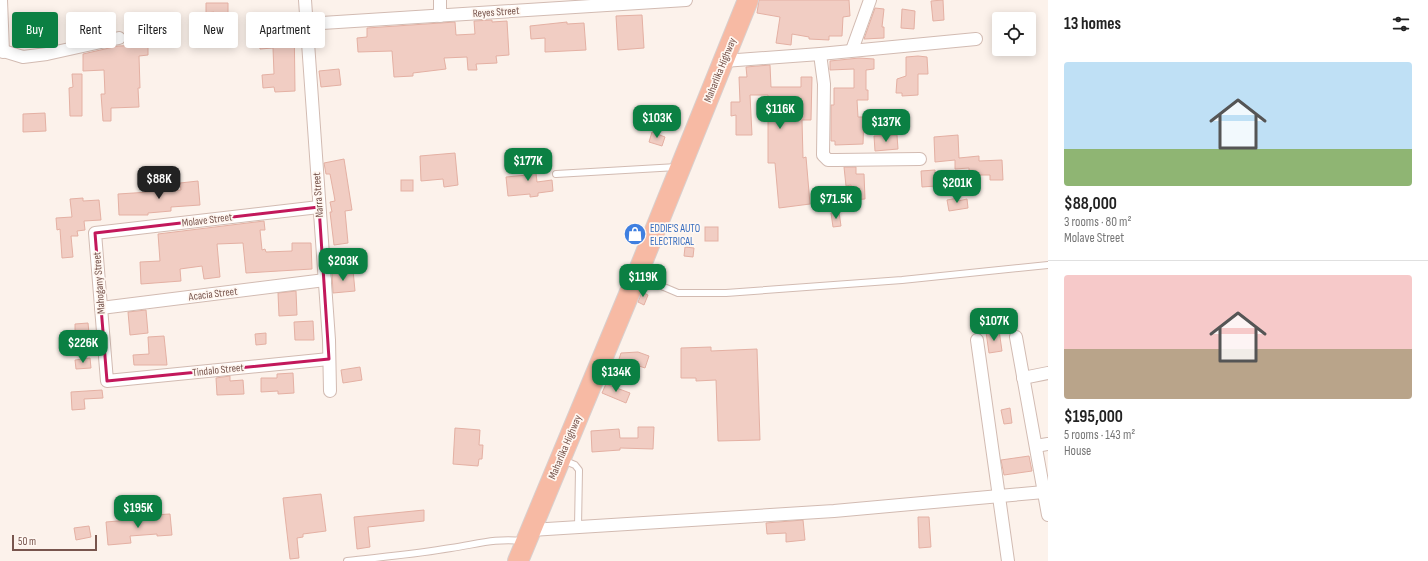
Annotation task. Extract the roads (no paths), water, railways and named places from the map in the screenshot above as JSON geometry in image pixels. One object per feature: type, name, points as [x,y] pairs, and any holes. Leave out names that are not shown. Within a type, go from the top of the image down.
[{"type":"highway","name":"Maharlika Highway","points":[[518,561],[637,275],[748,0]]},
{"type":"street","points":[[1,0],[2,51],[23,57],[47,54],[119,38]]},
{"type":"street","name":"Narra Street","points":[[305,0],[306,12]]},
{"type":"street","points":[[440,0],[440,16]]},
{"type":"street","name":"Reyes Street","points":[[325,23],[440,16],[557,4],[686,0]]},
{"type":"street","points":[[852,50],[870,0]]},
{"type":"street","points":[[724,61],[820,54],[976,39]]},
{"type":"street","name":"Narra Street","points":[[308,48],[325,280],[330,391]]},
{"type":"street","points":[[820,54],[824,84],[822,143],[825,157],[828,160],[920,159]]},
{"type":"street","name":"Molave Street","points":[[96,233],[319,206]]},
{"type":"street","name":"Mahogany Street","points":[[96,233],[107,381]]},
{"type":"street","name":"Acacia Street","points":[[101,308],[325,280]]},
{"type":"street","points":[[1016,337],[1048,515]]},
{"type":"street","points":[[977,340],[1008,561]]},
{"type":"street","name":"Tindalo Street","points":[[107,381],[329,359]]},
{"type":"street","points":[[1023,378],[1048,373]]},
{"type":"street","points":[[1036,446],[1048,444]]},
{"type":"street","points":[[529,536],[578,527],[834,511],[1044,492]]},
{"type":"lane","points":[[556,174],[681,167]]},
{"type":"lane","points":[[637,275],[678,294],[726,293],[902,280],[1048,265]]},
{"type":"lane","points":[[561,459],[575,465],[579,470],[578,527]]},
{"type":"lane","points":[[347,561],[451,548],[486,540],[529,536]]},
{"type":"place","name":"EDDIE'S AUTO ELECTRICAL","points":[[635,234]]}]
